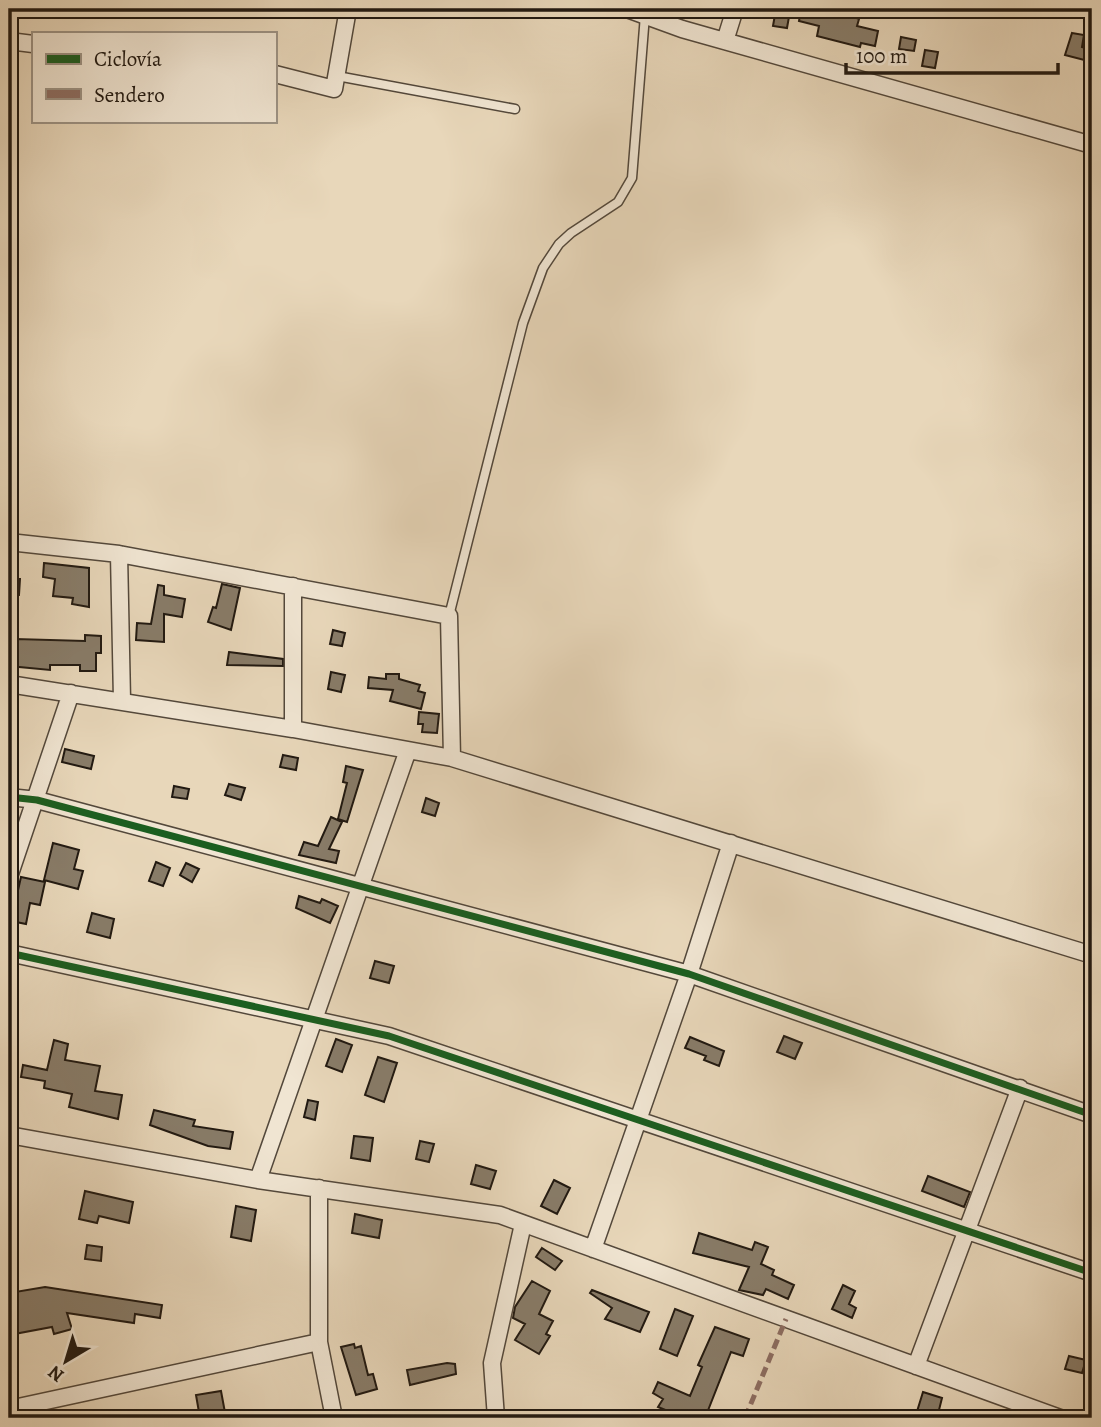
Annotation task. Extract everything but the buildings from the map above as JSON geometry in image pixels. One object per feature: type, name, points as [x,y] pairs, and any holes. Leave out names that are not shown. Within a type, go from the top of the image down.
[{"type":"street","points":[[276,74],[334,89],[348,9]]},
{"type":"street","points":[[627,9],[724,41],[1092,145]]},
{"type":"street","points":[[724,41],[735,9]]},
{"type":"street","points":[[9,41],[32,44]]},
{"type":"street","points":[[9,542],[119,554],[449,616],[452,758]]},
{"type":"street","points":[[119,554],[122,701]]},
{"type":"street","points":[[293,586],[293,729]]},
{"type":"street","points":[[9,684],[293,729],[452,758],[1092,955]]},
{"type":"street","points":[[9,877],[71,693]]},
{"type":"street","points":[[258,1180],[363,886],[408,750]]},
{"type":"street","points":[[9,797],[37,800],[690,974],[1092,1115]]},
{"type":"street","points":[[593,1250],[690,974],[731,843]]},
{"type":"street","points":[[9,953],[389,1035],[1092,1273]]},
{"type":"street","points":[[916,1366],[1020,1088]]},
{"type":"street","points":[[9,1135],[258,1180],[499,1215],[1060,1418]]},
{"type":"street","points":[[319,1188],[319,1342],[334,1418]]},
{"type":"street","points":[[496,1418],[492,1363],[523,1224]]},
{"type":"street","points":[[9,1409],[319,1342]]},
{"type":"lane","points":[[449,616],[523,323],[543,268],[559,244],[571,233],[618,202],[632,178],[645,15]]},
{"type":"lane","points":[[337,76],[515,109]]},
{"type":"marked path","points":[[745,1418],[786,1319]]},
{"type":"cycle path","points":[[9,797],[37,800],[689,974],[1092,1115]]},
{"type":"cycle path","points":[[9,953],[389,1036],[1092,1273]]}]
